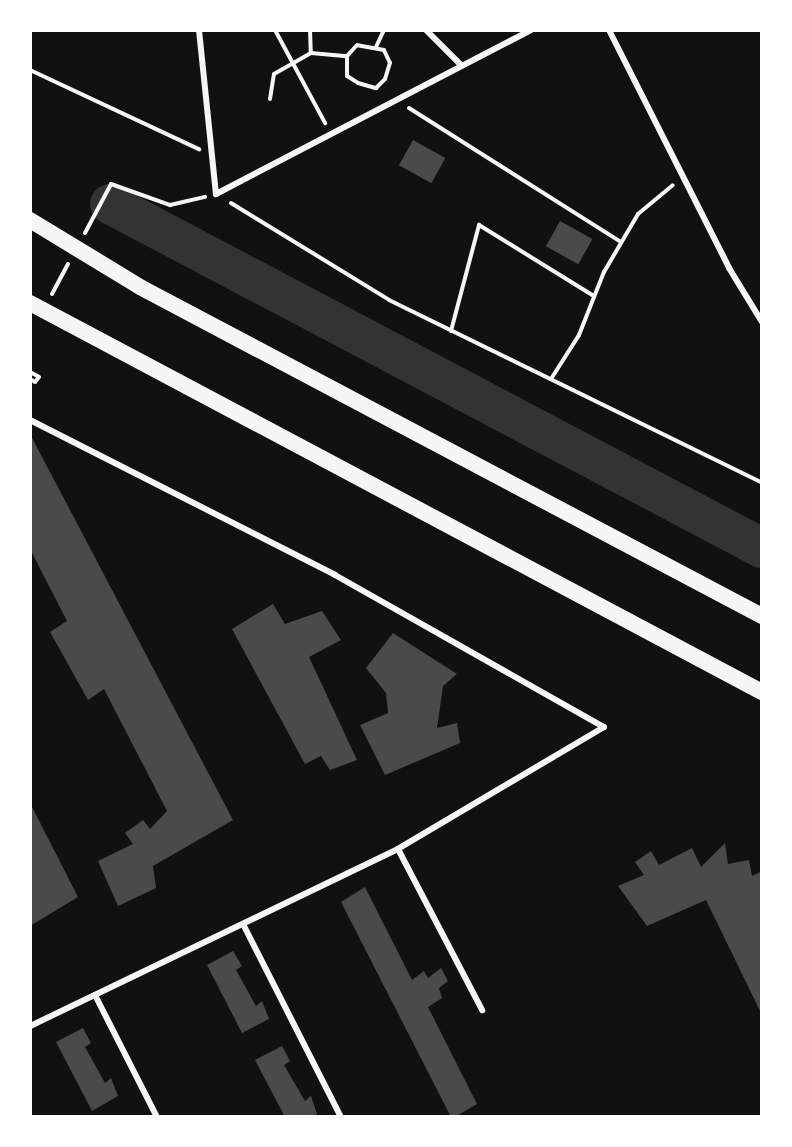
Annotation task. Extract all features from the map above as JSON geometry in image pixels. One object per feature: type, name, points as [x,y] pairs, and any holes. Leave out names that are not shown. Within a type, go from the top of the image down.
[{"type":"highway","points":[[30,220],[140,287],[762,616]]},
{"type":"highway","points":[[30,303],[762,692]]},
{"type":"street","points":[[199,30],[216,194],[527,31]]},
{"type":"street","points":[[426,30],[461,65]]},
{"type":"street","points":[[609,30],[729,268],[762,322]]},
{"type":"street","points":[[30,420],[335,575],[604,727],[398,849],[30,1026]]},
{"type":"street","points":[[398,849],[482,1010]]},
{"type":"street","points":[[243,924],[341,1117]]},
{"type":"street","points":[[95,995],[157,1117]]},
{"type":"path","points":[[275,30],[331,134]]},
{"type":"path","points":[[310,30],[311,53]]},
{"type":"path","points":[[376,47],[384,30]]},
{"type":"path","points":[[357,45],[384,50],[390,63],[385,79],[376,88],[347,76],[347,56],[357,45]]},
{"type":"path","points":[[270,99],[274,74],[294,62],[311,53],[347,56]]},
{"type":"path","points":[[30,70],[213,156]]},
{"type":"path","points":[[396,100],[621,242]]},
{"type":"path","points":[[551,380],[579,335],[594,296],[638,214],[683,177]]},
{"type":"path","points":[[111,184],[170,205],[216,194],[389,300],[762,483]]},
{"type":"path","points":[[452,331],[479,225],[594,296]]},
{"type":"path","points":[[30,372],[39,377],[35,382],[30,379]]},
{"type":"building","points":[[413,140],[445,158],[431,183],[399,165]]},
{"type":"building","points":[[560,221],[592,239],[578,264],[546,246]]},
{"type":"building","points":[[30,434],[233,820],[153,866],[156,888],[118,906],[98,861],[133,844],[125,833],[143,820],[150,829],[167,811],[104,689],[88,700],[50,632],[67,621],[30,549]]},
{"type":"building","points":[[273,604],[285,624],[322,611],[341,640],[309,657],[357,760],[330,770],[321,756],[305,764],[232,629]]},
{"type":"building","points":[[393,633],[457,674],[443,686],[437,728],[457,723],[460,743],[385,775],[360,725],[388,713],[386,693],[366,668]]},
{"type":"building","points":[[30,803],[78,897],[30,926]]},
{"type":"building","points":[[725,843],[728,864],[749,860],[752,876],[762,871],[762,1015],[706,900],[647,926],[618,886],[644,875],[635,862],[651,851],[659,865],[692,848],[701,867]]},
{"type":"building","points":[[365,887],[412,980],[424,971],[428,978],[441,968],[448,981],[439,988],[442,998],[428,1007],[477,1104],[455,1117],[451,1117],[341,902]]},
{"type":"building","points":[[233,951],[242,966],[236,970],[256,1006],[262,1001],[269,1019],[242,1033],[207,965]]},
{"type":"building","points":[[83,1028],[91,1043],[85,1047],[105,1083],[111,1078],[118,1096],[92,1111],[56,1042]]},
{"type":"building","points":[[282,1046],[290,1061],[284,1065],[305,1101],[311,1096],[317,1114],[312,1117],[285,1117],[255,1060]]},
{"type":"waterway","points":[[110,204],[762,548]]}]
